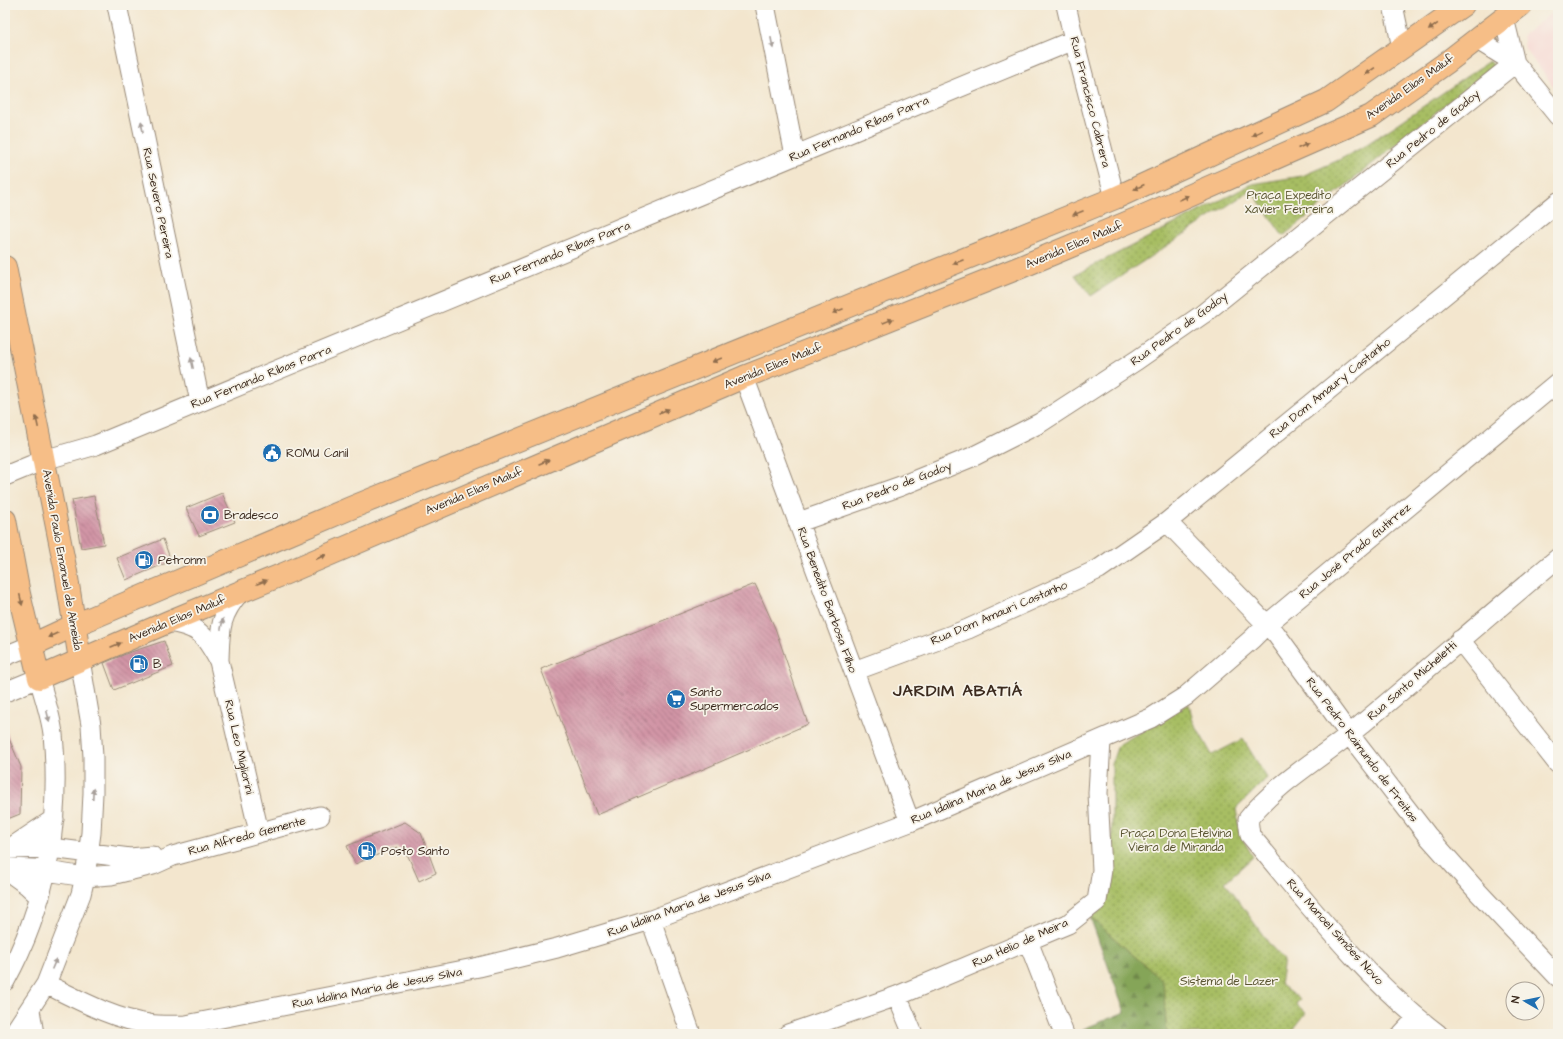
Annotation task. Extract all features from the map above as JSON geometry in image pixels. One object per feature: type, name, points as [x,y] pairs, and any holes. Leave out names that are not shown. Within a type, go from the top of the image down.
[{"type":"main road","points":[[32,645],[75,625],[353,507],[1114,198],[1326,101],[1463,5]]},
{"type":"main road","name":"Avenida Elias Maluf","points":[[39,678],[744,377],[1016,269],[1148,214],[1371,116],[1446,63],[1521,5]]},
{"type":"main road","points":[[1114,198],[1131,210],[1148,214]]},
{"type":"main road","name":"Avenida Paulo Emanuel de Almeida","points":[[5,267],[66,572],[80,660]]},
{"type":"main road","points":[[286,573],[284,555],[288,545],[353,507]]},
{"type":"main road","points":[[5,520],[19,594],[39,678]]},
{"type":"street","name":"Rua Severo Pereira","points":[[117,5],[200,402]]},
{"type":"street","points":[[765,5],[795,156]]},
{"type":"street","name":"Rua Francisco Cabrera","points":[[1066,5],[1114,198]]},
{"type":"street","points":[[1393,5],[1402,48]]},
{"type":"street","points":[[1504,18],[1515,63]]},
{"type":"street","points":[[1476,39],[1515,63],[1558,116]]},
{"type":"street","name":"Rua Fernando Ribas Parra","points":[[44,460],[96,445],[1074,40]]},
{"type":"street","name":"Rua Pedro de Godoy","points":[[799,522],[901,486],[972,457],[1040,423],[1137,360],[1203,314],[1515,63]]},
{"type":"street","name":"Rua Dom Amaury Castanho","points":[[1099,569],[1167,522],[1558,202]]},
{"type":"street","name":"Rua Benedito Barbosa Filho","points":[[744,377],[910,822]]},
{"type":"street","name":"Rua José Prado Gutirrez","points":[[1151,718],[1186,696],[1266,625],[1558,382]]},
{"type":"street","name":"Avenida Paulo Emanuel de Almeida","points":[[5,476],[44,460]]},
{"type":"street","name":"Rua Pedro Raimundo de Freitas","points":[[1167,522],[1276,634],[1349,734],[1427,835],[1477,891],[1558,977]]},
{"type":"street","name":"Rua Santo Micheletti","points":[[1248,819],[1256,808],[1349,734],[1558,558]]},
{"type":"street","name":"Rua Dom Amauri Castanho","points":[[854,671],[968,629],[1099,569]]},
{"type":"street","name":"Rua Leo Migliorini","points":[[219,662],[220,636],[224,613],[228,605],[240,592]]},
{"type":"street","name":"Rua Leo Migliorini","points":[[168,622],[183,624],[193,628],[208,641],[219,662],[259,832]]},
{"type":"street","points":[[1460,640],[1558,764]]},
{"type":"street","points":[[5,656],[32,645]]},
{"type":"street","points":[[13,1034],[46,984],[83,886],[89,853],[93,793],[93,757],[90,725],[80,660]]},
{"type":"street","points":[[5,981],[15,964],[40,898],[51,848],[56,784],[53,733],[39,678]]},
{"type":"street","name":"Avenida Elias Maluf","points":[[5,692],[39,678]]},
{"type":"street","name":"Rua Idalina Maria de Jesus Silva","points":[[46,984],[87,1004],[118,1016],[150,1024],[186,1025],[479,967],[557,948],[651,920],[910,822],[1101,741],[1151,718]]},
{"type":"street","name":"Rua Helio de Meira","points":[[788,1034],[897,996],[1068,924],[1097,901],[1102,870],[1098,793],[1101,741]]},
{"type":"street","name":"Rua Alfredo Gemente","points":[[83,886],[111,875],[153,865],[174,856],[320,816]]},
{"type":"street","points":[[7,850],[54,819]]},
{"type":"street","name":"Rua Manoel Simões Novo","points":[[1248,819],[1250,835],[1366,971],[1417,1018],[1438,1034]]},
{"type":"street","points":[[91,833],[114,856]]},
{"type":"street","name":"Rua Alfredo Gemente","points":[[7,850],[51,848],[130,858],[174,856]]},
{"type":"street","points":[[5,868],[47,871],[83,886]]},
{"type":"street","points":[[5,868],[27,885],[40,898]]},
{"type":"street","points":[[651,920],[691,1034]]},
{"type":"street","points":[[1028,941],[1064,1034]]},
{"type":"street","points":[[897,996],[913,1034]]},
{"type":"street","points":[[30,1010],[34,1034]]},
{"type":"street","points":[[1402,1034],[1417,1018]]},
{"type":"shaded area","points":[[1558,8],[1558,92],[1525,49],[1523,35]]},
{"type":"green space","name":"Praça Expedito Xavier Ferreira","points":[[1489,61],[1492,62],[1493,66],[1283,236],[1251,190],[1091,296],[1075,275],[1252,184],[1302,176],[1339,160],[1361,148],[1393,127]]},
{"type":"green space","name":"Praça Dona Etelvina Vieira de Miranda","points":[[1189,704],[1193,721],[1212,755],[1243,739],[1267,778],[1236,809],[1240,834],[1253,857],[1225,882],[1270,945],[1284,960],[1280,984],[1300,999],[1296,1004],[1306,1013],[1292,1031],[1294,1034],[1167,1034],[1163,981],[1090,917],[1103,907],[1110,892],[1112,861],[1112,762],[1118,745]]},
{"type":"green space","points":[[1090,917],[1163,981],[1167,1034],[1085,1034],[1083,1029],[1125,1012]]},
{"type":"building","name":"Bradesco","points":[[222,493],[235,522],[199,536],[186,508]]},
{"type":"building","points":[[94,496],[104,544],[81,548],[72,500]]},
{"type":"building","name":"Petronm","points":[[163,539],[171,561],[126,580],[117,558]]},
{"type":"building","name":"Santo Supermercados","points":[[755,584],[775,628],[808,724],[597,815],[541,669]]},
{"type":"building","name":"B","points":[[164,641],[173,666],[114,690],[104,663]]},
{"type":"building","points":[[5,729],[21,767],[20,814],[5,820]]},
{"type":"building","name":"Posto Santo","points":[[405,822],[421,833],[436,873],[419,881],[408,856],[397,847],[355,864],[347,846]]},
{"type":"place","name":"ROMU Canil","points":[[272,453]]},
{"type":"place","name":"Bradesco","points":[[210,515]]},
{"type":"place","name":"Petronm","points":[[144,560]]},
{"type":"place","name":"B","points":[[139,664]]},
{"type":"place","name":"Santo Supermercados","points":[[676,699]]},
{"type":"place","name":"Posto Santo","points":[[367,851]]},
{"type":"district","name":"JARDIM ABATIÁ","points":[[958,691]]},
{"type":"park label","name":"Sistema de Lazer","points":[[1229,981]]}]
